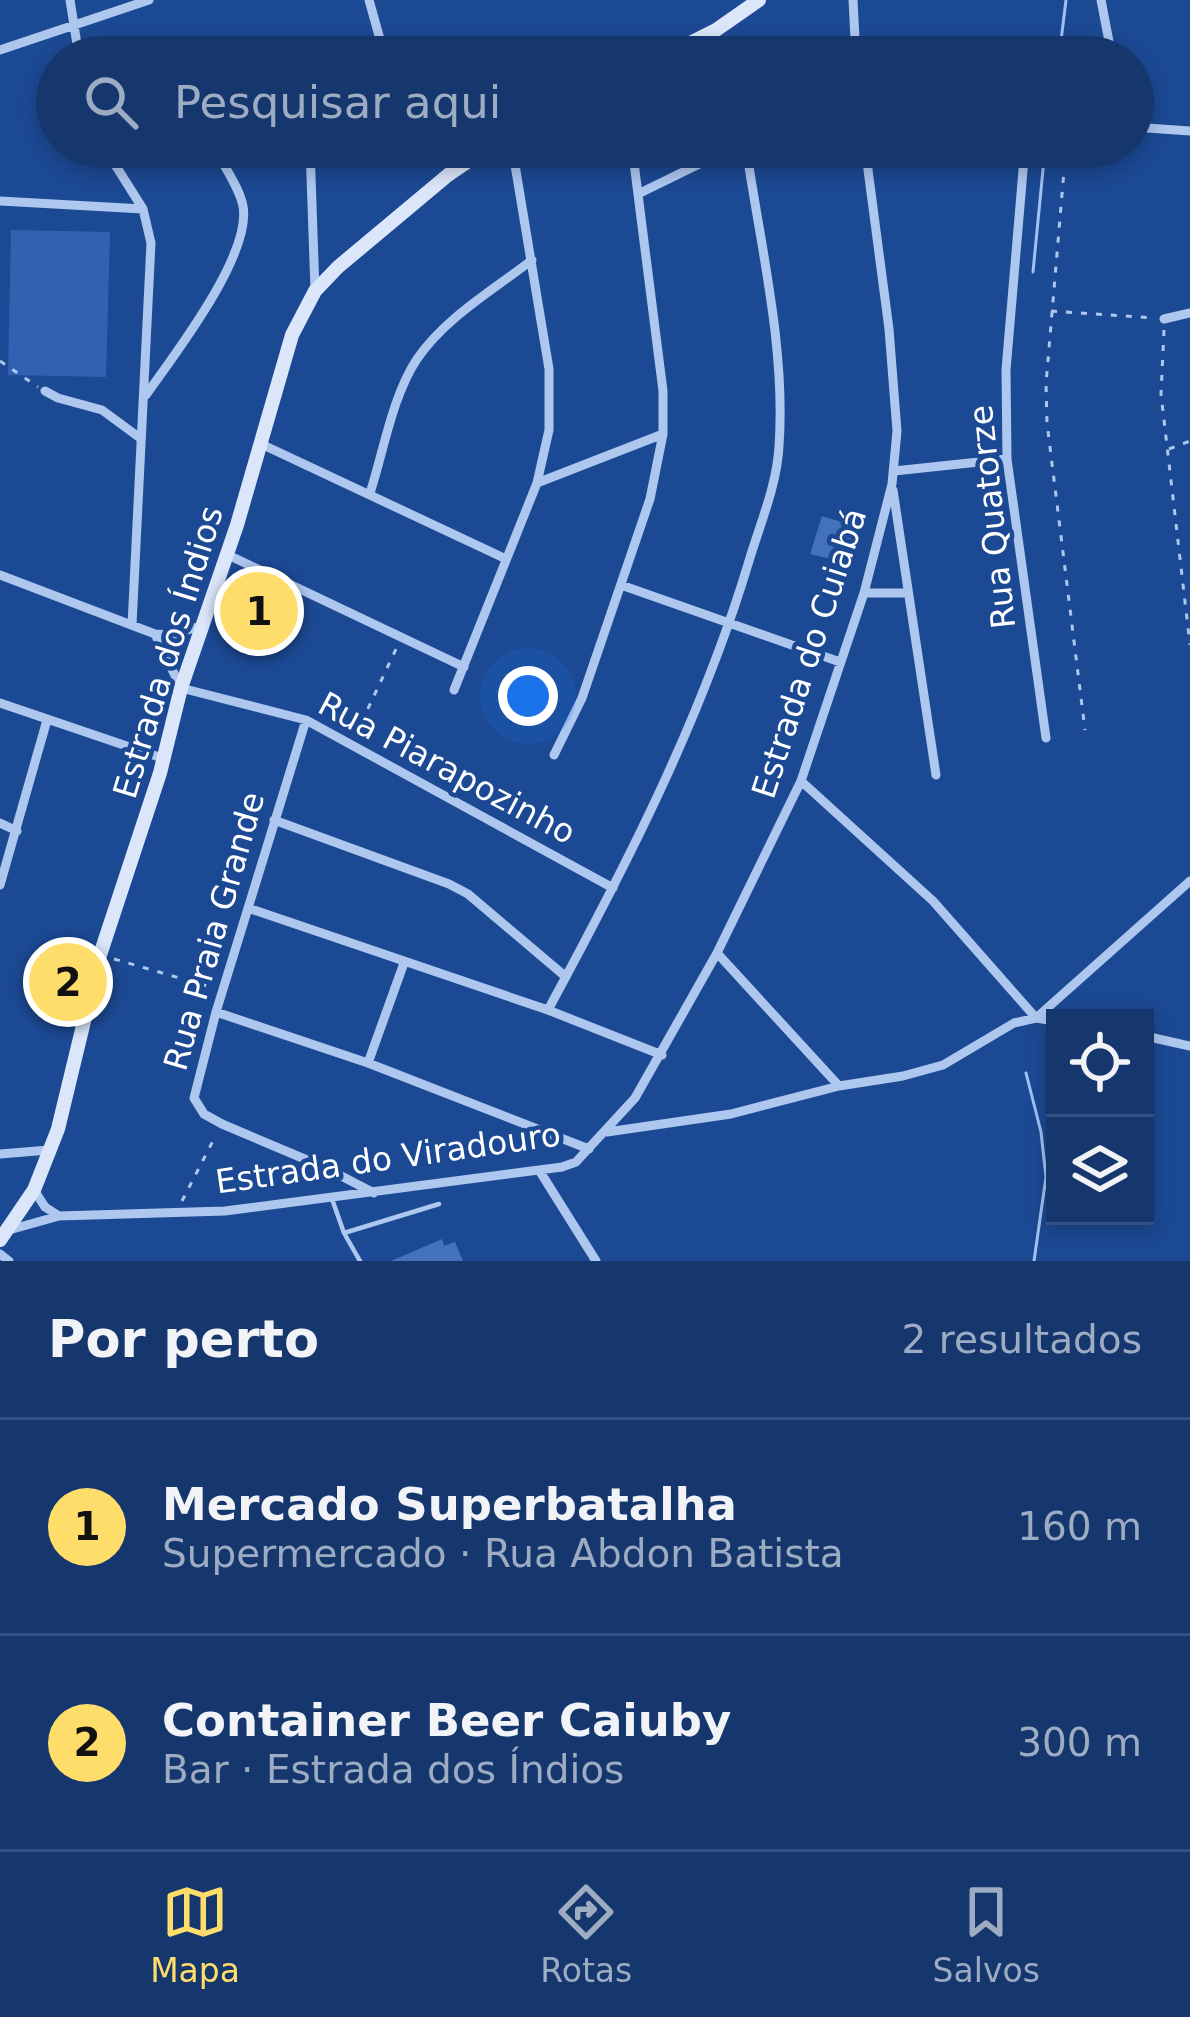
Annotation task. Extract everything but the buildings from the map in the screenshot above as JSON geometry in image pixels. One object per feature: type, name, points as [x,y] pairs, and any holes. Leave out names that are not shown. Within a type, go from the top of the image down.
[{"type":"street","points":[[70,0],[76,36]]},
{"type":"street","points":[[40,36],[149,0]]},
{"type":"street","points":[[369,0],[379,36]]},
{"type":"street","points":[[704,36],[759,0]]},
{"type":"street","points":[[854,0],[855,36]]},
{"type":"street","points":[[1101,0],[1108,36]]},
{"type":"street","points":[[0,50],[36,38]]},
{"type":"street","points":[[1154,128],[1190,130]]},
{"type":"street","points":[[117,168],[143,209],[151,244],[132,625]]},
{"type":"street","points":[[145,398],[202,315],[242,235],[241,197],[226,168]]},
{"type":"street","points":[[311,168],[315,291]]},
{"type":"street","name":"Estrada dos Índios","points":[[5,1236],[34,1190],[58,1129],[100,956],[280,366],[315,291],[402,212],[461,168]]},
{"type":"street","points":[[454,691],[537,483],[551,410],[516,168]]},
{"type":"street","points":[[554,755],[582,698],[621,585],[650,499],[663,434],[663,391],[636,168]]},
{"type":"street","points":[[640,193],[691,168]]},
{"type":"street","points":[[548,1010],[613,888],[684,737],[730,624],[776,474],[780,424],[749,168]]},
{"type":"street","name":"Estrada do Cuiabá","points":[[608,1132],[662,1055],[801,781],[864,593],[892,484],[896,392],[867,168]]},
{"type":"street","name":"Rua Quatorze","points":[[1023,168],[1006,370],[1007,459],[1046,738]]},
{"type":"street","points":[[0,201],[143,209]]},
{"type":"street","points":[[370,493],[414,363],[449,324],[532,260]]},
{"type":"street","points":[[1164,319],[1190,313]]},
{"type":"street","points":[[44,391],[102,410],[140,438]]},
{"type":"street","points":[[537,483],[663,434]]},
{"type":"street","points":[[260,443],[504,558]]},
{"type":"street","points":[[894,471],[1007,459]]},
{"type":"street","points":[[892,484],[937,775]]},
{"type":"street","points":[[226,554],[464,667]]},
{"type":"street","points":[[0,575],[155,634],[172,635],[204,625]]},
{"type":"street","points":[[621,585],[840,662]]},
{"type":"street","points":[[864,593],[908,593]]},
{"type":"street","points":[[155,634],[181,688]]},
{"type":"street","name":"Rua Piarapozinho","points":[[181,688],[305,720],[613,888]]},
{"type":"street","points":[[0,703],[162,758]]},
{"type":"street","points":[[0,885],[47,720]]},
{"type":"street","name":"Rua Praia Grande","points":[[222,1124],[204,1114],[194,1097],[305,720]]},
{"type":"street","points":[[801,781],[933,902],[1036,1018],[1046,1020]]},
{"type":"street","points":[[274,820],[468,894],[566,977]]},
{"type":"street","points":[[0,823],[17,831]]},
{"type":"street","name":"Estrada do Viradouro","points":[[5,1236],[59,1216],[176,1214],[332,1199],[539,1170],[576,1162],[608,1132],[731,1114],[943,1065],[1014,1023],[1036,1018],[1190,881]]},
{"type":"street","points":[[248,908],[548,1010],[662,1055]]},
{"type":"street","points":[[717,952],[839,1086]]},
{"type":"street","points":[[368,1063],[404,963]]},
{"type":"street","points":[[216,1012],[368,1063],[589,1149]]},
{"type":"street","points":[[1154,1038],[1190,1046]]},
{"type":"street","points":[[222,1124],[374,1193]]},
{"type":"street","points":[[0,1154],[49,1150]]},
{"type":"street","points":[[539,1170],[596,1261]]},
{"type":"street","points":[[34,1190],[45,1207],[59,1216]]},
{"type":"street","points":[[0,1254],[9,1261]]},
{"type":"lane","points":[[332,1199],[360,1261]]},
{"type":"lane","points":[[344,1233],[439,1204]]},
{"type":"path","points":[[1064,168],[1047,424],[1085,730]]},
{"type":"path","points":[[1052,310],[1164,319],[1161,394],[1190,645]]},
{"type":"path","points":[[0,361],[44,391]]},
{"type":"path","points":[[1168,450],[1190,440]]},
{"type":"path","points":[[352,743],[401,639]]},
{"type":"path","points":[[100,956],[223,990]]},
{"type":"path","points":[[176,1214],[222,1124]]},
{"type":"shaded area","points":[[11,230],[110,232],[106,377],[8,375]]},
{"type":"waterway","points":[[1062,36],[1066,0]]},
{"type":"waterway","points":[[1033,272],[1043,168]]},
{"type":"waterway","points":[[1026,1073],[1046,1177],[1034,1261]]},
{"type":"place","name":"Mercado Superbatalha","points":[[259,611]]},
{"type":"place","name":"Container Beer Caiuby","points":[[68,982]]}]
